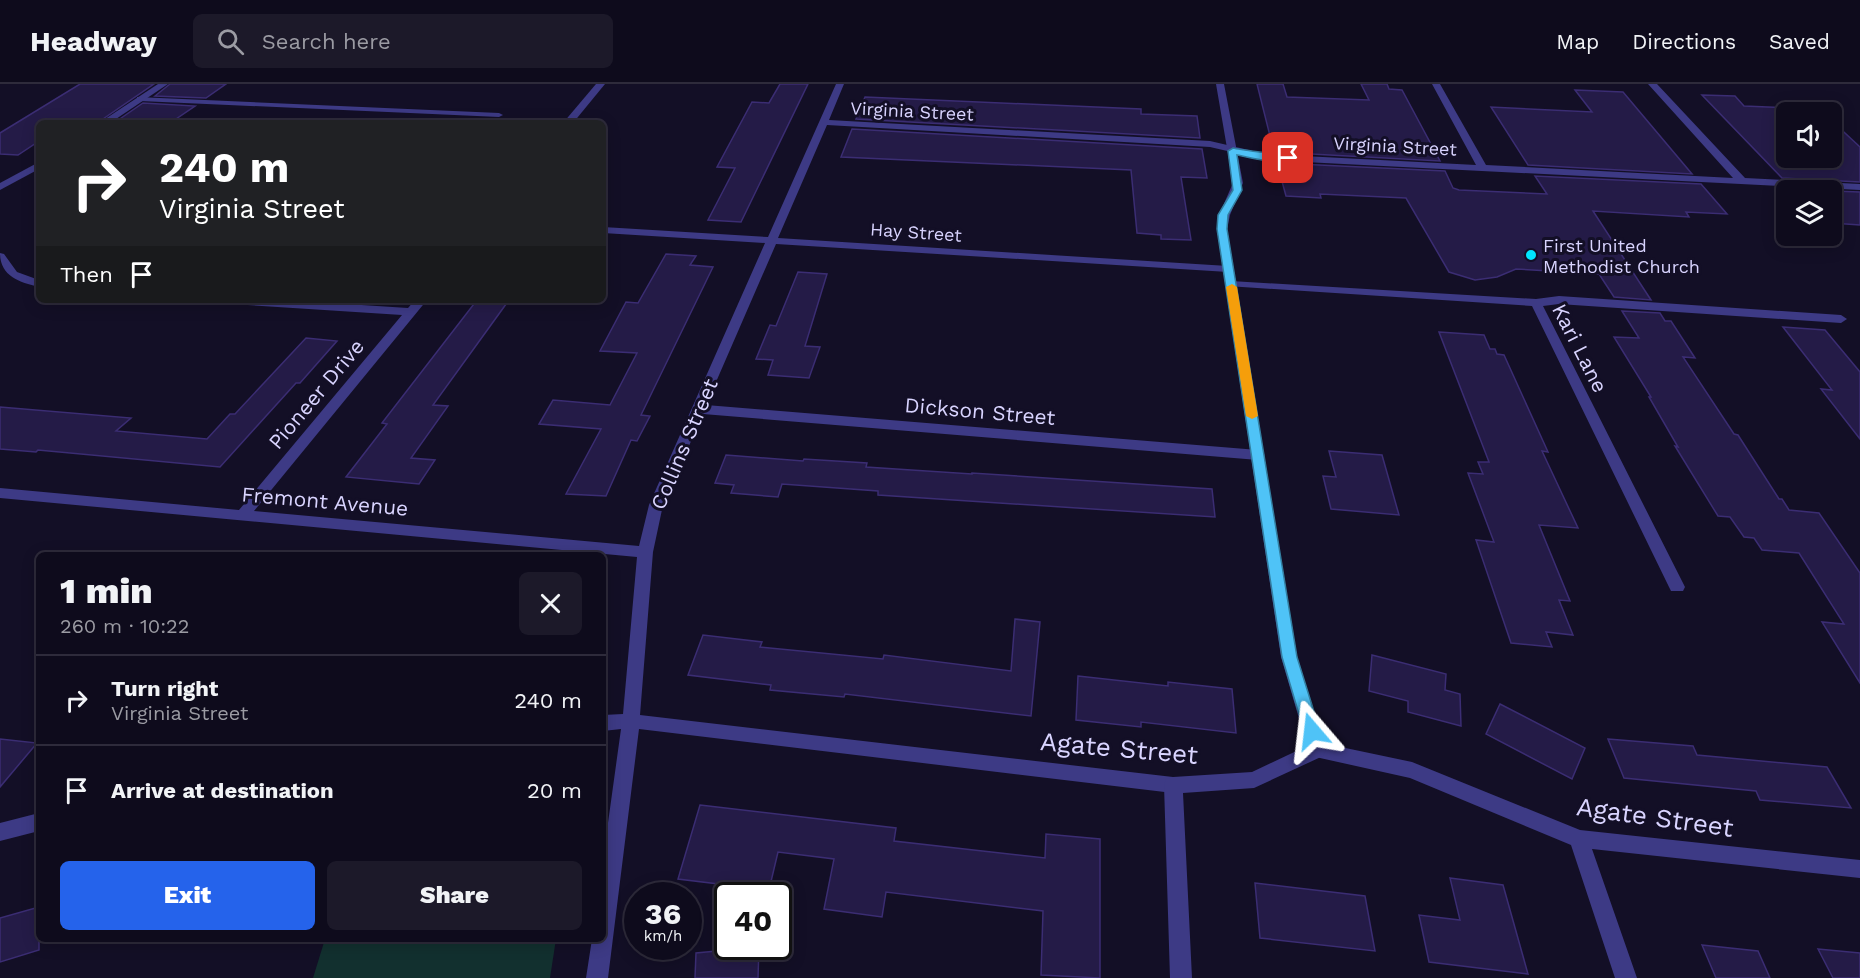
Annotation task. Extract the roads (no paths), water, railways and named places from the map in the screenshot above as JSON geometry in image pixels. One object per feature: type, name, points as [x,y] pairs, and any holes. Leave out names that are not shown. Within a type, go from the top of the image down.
[{"type":"street","points":[[108,120],[164,84]]},
{"type":"street","points":[[571,120],[601,84]]},
{"type":"street","name":"Collins Street","points":[[606,911],[631,721],[645,552],[656,505],[840,84]]},
{"type":"street","points":[[1220,84],[1233,151],[1237,190],[1223,215],[1222,229],[1289,657],[1317,750]]},
{"type":"street","points":[[1436,84],[1482,167]]},
{"type":"street","points":[[1652,84],[1741,180]]},
{"type":"street","name":"Virginia Street","points":[[823,122],[1210,144],[1266,157],[1860,187]]},
{"type":"street","points":[[0,187],[36,167]]},
{"type":"street","name":"Hay Street","points":[[606,230],[1228,268]]},
{"type":"street","points":[[0,256],[13,274],[36,283]]},
{"type":"street","name":"Kari Lane","points":[[1231,284],[1536,303],[1677,587]]},
{"type":"street","points":[[1536,303],[1559,300],[1841,319]]},
{"type":"street","points":[[276,303],[411,312]]},
{"type":"street","name":"Pioneer Drive","points":[[243,515],[418,303]]},
{"type":"street","name":"Dickson Street","points":[[698,409],[1258,456]]},
{"type":"street","name":"Fremont Avenue","points":[[0,493],[645,552]]},
{"type":"street","name":"Agate Street","points":[[606,723],[631,721],[1173,785],[1254,780],[1317,750],[1412,770],[1580,839],[1860,869]]},
{"type":"street","points":[[1173,785],[1181,978]]},
{"type":"street","points":[[0,832],[36,823]]},
{"type":"street","points":[[1580,839],[1626,978]]},
{"type":"street","points":[[597,978],[602,942]]},
{"type":"lane","points":[[140,99],[499,115]]},
{"type":"place","name":"First United Methodist Church","points":[[1531,255]]}]
